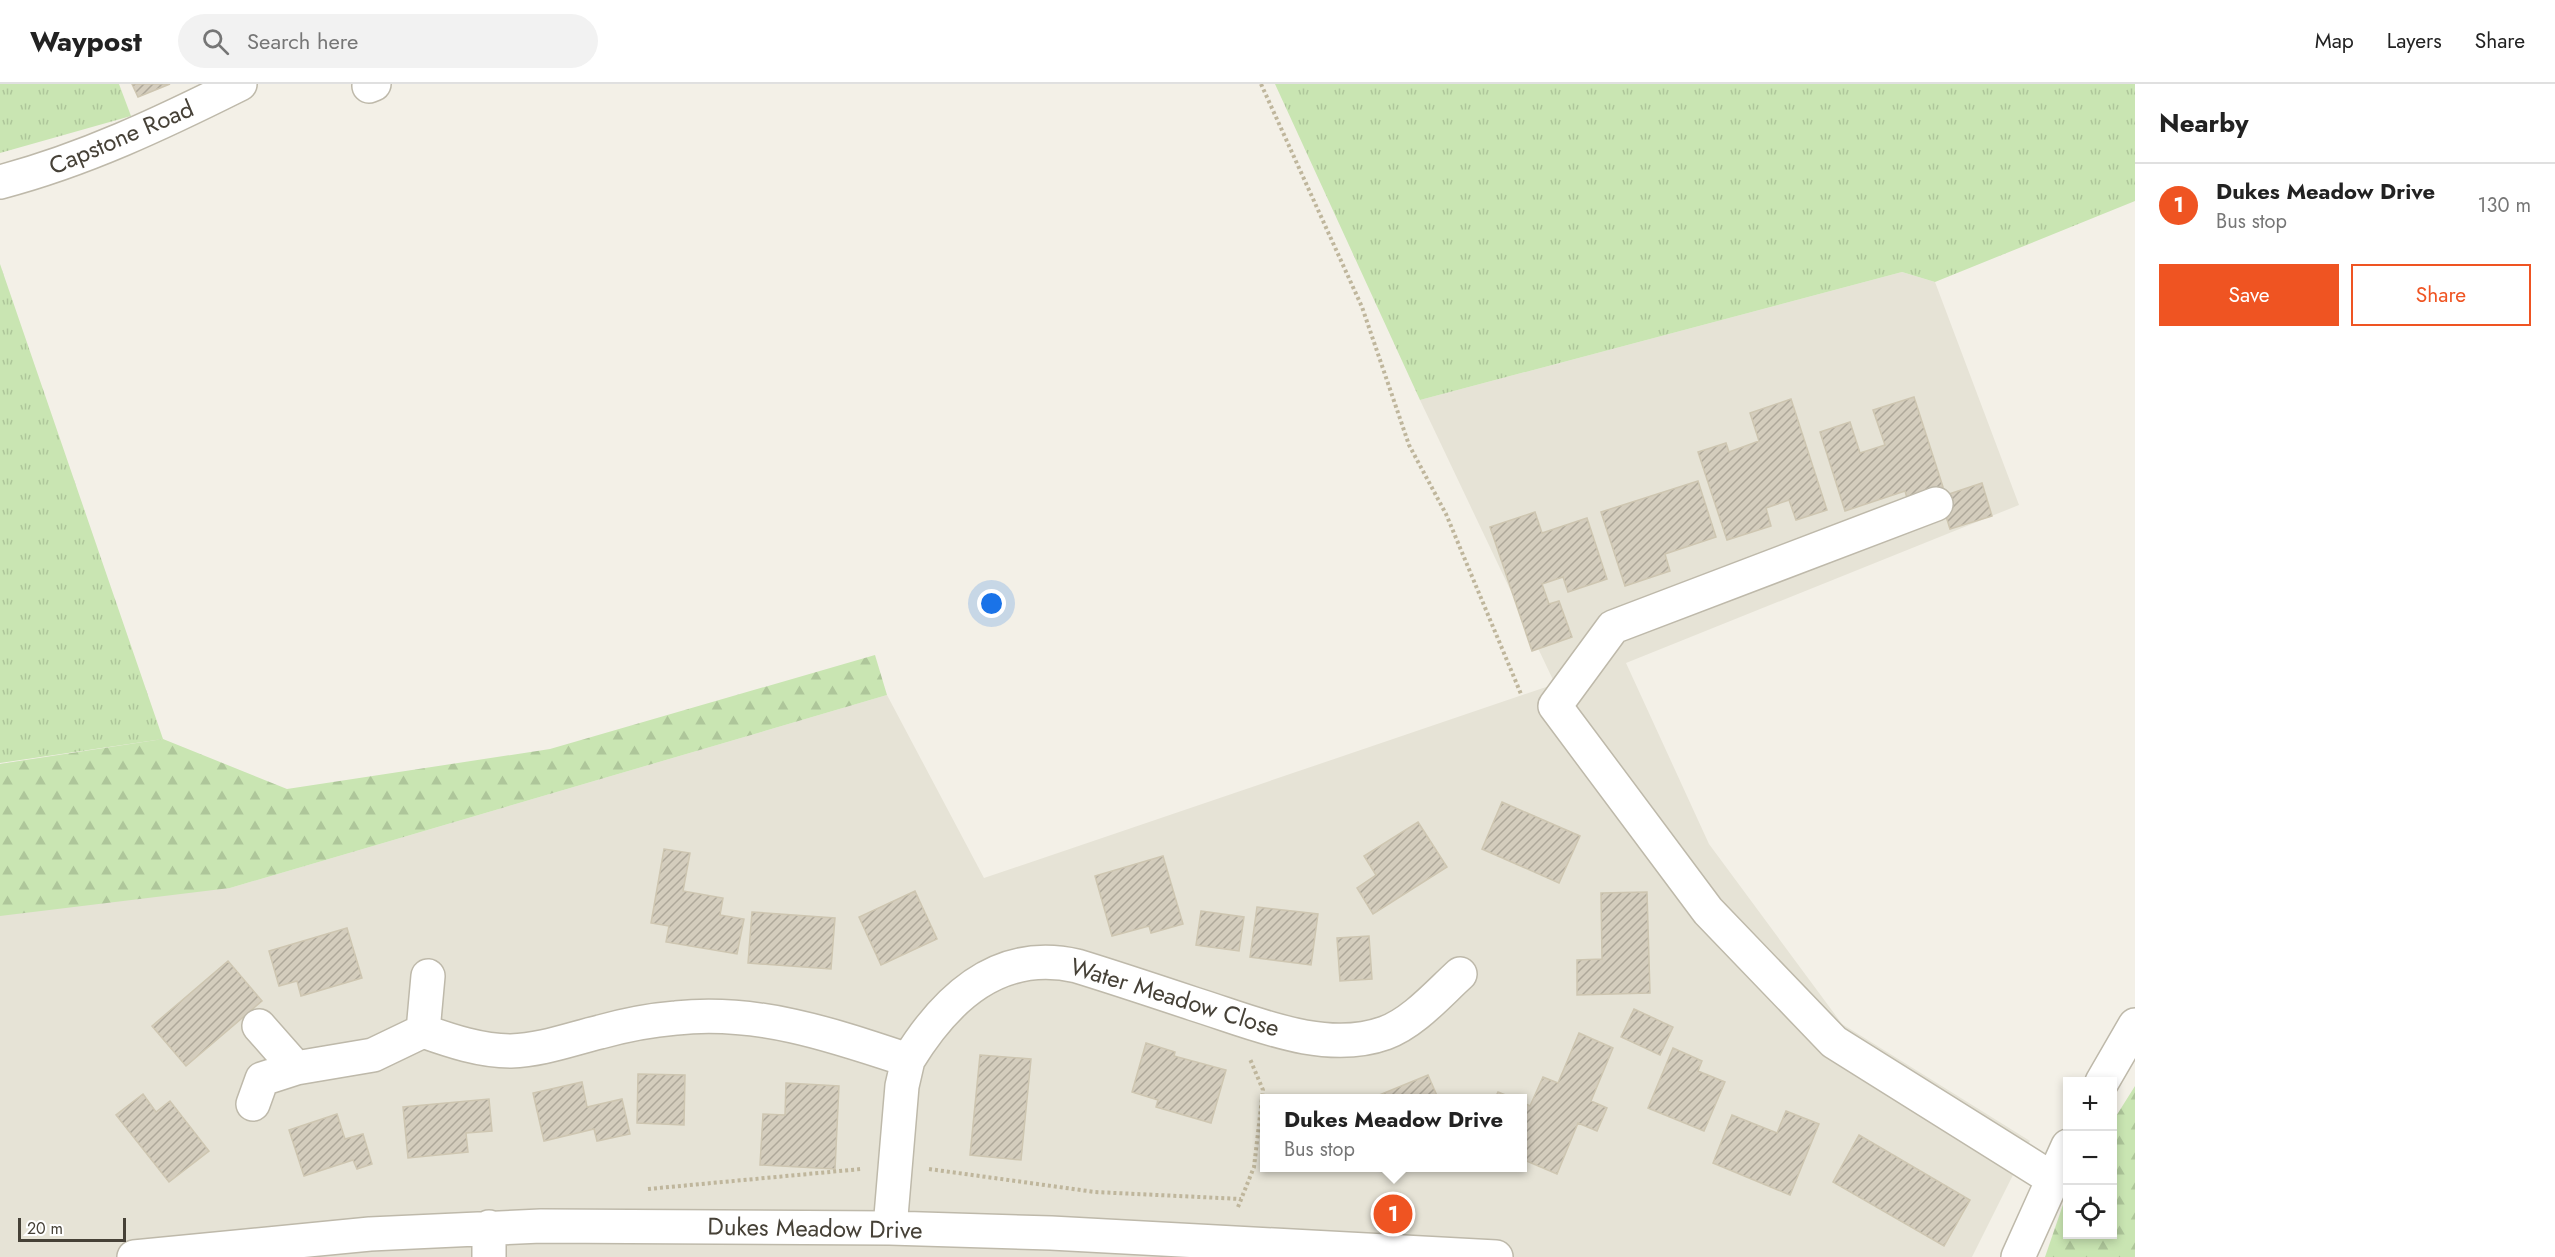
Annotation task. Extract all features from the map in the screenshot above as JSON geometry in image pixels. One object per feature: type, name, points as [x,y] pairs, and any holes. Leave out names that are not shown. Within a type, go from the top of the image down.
[{"type":"street","name":"Capstone Road","points":[[0,182],[35,172],[149,129],[240,84]]},
{"type":"street","points":[[1936,504],[1613,627],[1555,706],[1708,911],[1834,1042],[2051,1178]]},
{"type":"street","name":"Water Meadow Close","points":[[890,1228],[902,1086],[908,1060],[939,1016],[986,977],[1006,967],[1027,962],[1061,962],[1284,1031],[1324,1039],[1367,1038],[1397,1028],[1460,974]]},
{"type":"street","points":[[423,1031],[428,976]]},
{"type":"street","points":[[253,1104],[262,1079],[296,1068],[374,1055],[423,1031],[483,1048],[511,1051],[538,1048],[601,1031],[678,1017],[737,1017],[805,1027],[908,1060]]},
{"type":"street","points":[[2105,1077],[2135,1025]]},
{"type":"street","points":[[259,1026],[296,1068]]},
{"type":"street","points":[[2018,1257],[2063,1154]]},
{"type":"street","name":"Dukes Meadow Drive","points":[[134,1257],[347,1236],[489,1242],[890,1228],[1225,1242],[1496,1257]]},
{"type":"path","points":[[1261,84],[1362,307],[1409,445],[1446,514],[1522,697],[1555,706]]},
{"type":"path","points":[[1231,1015],[1263,1090],[1263,1094]]},
{"type":"path","points":[[1225,1242],[1254,1167],[1260,1116]]},
{"type":"path","points":[[637,1190],[814,1172],[895,1167],[1095,1192],[1241,1198]]},
{"type":"shaded area","points":[[1902,272],[1935,282],[2019,505],[1626,663],[1709,844],[1842,1024],[2030,1141],[1972,1257],[0,1257],[0,764],[163,739],[230,888],[887,695],[984,878],[1555,684],[1420,400]]},
{"type":"green space","points":[[0,84],[119,84],[131,116],[0,153]]},
{"type":"green space","points":[[1275,84],[2135,84],[2135,201],[1935,282],[1902,272],[1420,400]]},
{"type":"green space","points":[[0,264],[163,739],[0,763]]},
{"type":"green space","points":[[875,655],[887,695],[230,888],[0,916],[0,764],[163,739],[287,789],[550,749]]},
{"type":"green space","points":[[2135,1086],[2135,1257],[2045,1257],[2063,1205],[2063,1239],[2117,1239],[2117,1115]]},
{"type":"building","points":[[132,84],[170,84],[138,97]]},
{"type":"building","points":[[1914,397],[1943,487],[1907,498],[1905,491],[1845,511],[1820,432],[1850,422],[1860,453],[1885,445],[1873,410]]},
{"type":"building","points":[[1791,399],[1827,510],[1796,520],[1789,500],[1766,508],[1771,526],[1727,540],[1698,452],[1726,443],[1729,452],[1759,441],[1750,413]]},
{"type":"building","points":[[1698,481],[1716,537],[1665,554],[1670,571],[1625,586],[1601,512]]},
{"type":"building","points":[[1982,483],[1992,516],[1950,529],[1940,497]]},
{"type":"building","points":[[1535,512],[1542,533],[1587,518],[1607,579],[1568,592],[1563,577],[1542,584],[1549,604],[1559,601],[1572,637],[1532,651],[1490,527]]},
{"type":"building","points":[[1502,802],[1580,836],[1559,883],[1482,849]]},
{"type":"building","points":[[1418,822],[1447,867],[1373,914],[1357,888],[1376,875],[1364,856]]},
{"type":"building","points":[[664,849],[690,853],[683,891],[723,898],[720,915],[744,919],[737,954],[666,942],[669,926],[651,923]]},
{"type":"building","points":[[1163,856],[1183,924],[1151,933],[1149,926],[1112,936],[1095,876]]},
{"type":"building","points":[[915,891],[937,939],[881,965],[859,917]]},
{"type":"building","points":[[1647,892],[1650,993],[1577,995],[1577,960],[1602,959],[1601,893]]},
{"type":"building","points":[[1257,907],[1318,914],[1311,965],[1250,957]]},
{"type":"building","points":[[1201,911],[1244,917],[1239,951],[1196,945]]},
{"type":"building","points":[[752,912],[835,918],[831,969],[748,963]]},
{"type":"building","points":[[347,928],[362,978],[301,996],[297,981],[279,986],[269,951]]},
{"type":"building","points":[[1369,936],[1372,979],[1340,981],[1337,938]]},
{"type":"building","points":[[228,961],[262,1001],[186,1066],[152,1026]]},
{"type":"building","points":[[1634,1009],[1673,1027],[1660,1055],[1621,1037]]},
{"type":"building","points":[[1579,1033],[1613,1048],[1591,1101],[1607,1108],[1597,1131],[1578,1123],[1557,1174],[1527,1161],[1527,1104],[1530,1106],[1543,1077],[1558,1083]]},
{"type":"building","points":[[1146,1043],[1175,1052],[1174,1056],[1226,1070],[1211,1123],[1156,1107],[1158,1100],[1132,1092]]},
{"type":"building","points":[[1673,1048],[1702,1061],[1698,1071],[1725,1082],[1704,1131],[1648,1108]]},
{"type":"building","points":[[980,1055],[1031,1059],[1021,1160],[970,1155]]},
{"type":"building","points":[[638,1074],[685,1075],[684,1125],[637,1123]]},
{"type":"building","points":[[1428,1075],[1436,1094],[1382,1094]]},
{"type":"building","points":[[582,1082],[587,1107],[622,1099],[630,1134],[597,1141],[594,1129],[544,1141],[533,1093]]},
{"type":"building","points":[[786,1083],[839,1086],[835,1169],[760,1165],[763,1114],[785,1115]]},
{"type":"building","points":[[143,1094],[156,1112],[170,1101],[209,1151],[169,1182],[116,1115]]},
{"type":"building","points":[[489,1099],[492,1131],[466,1133],[468,1152],[408,1158],[403,1107]]},
{"type":"building","points":[[1786,1111],[1819,1124],[1790,1195],[1713,1163],[1732,1115],[1777,1133]]},
{"type":"building","points":[[337,1114],[345,1139],[363,1134],[372,1164],[357,1169],[353,1160],[304,1176],[289,1130]]},
{"type":"building","points":[[1859,1135],[1970,1200],[1944,1246],[1833,1182]]},
{"type":"place","name":"Dukes Meadow Drive","points":[[1393,1214]]}]
